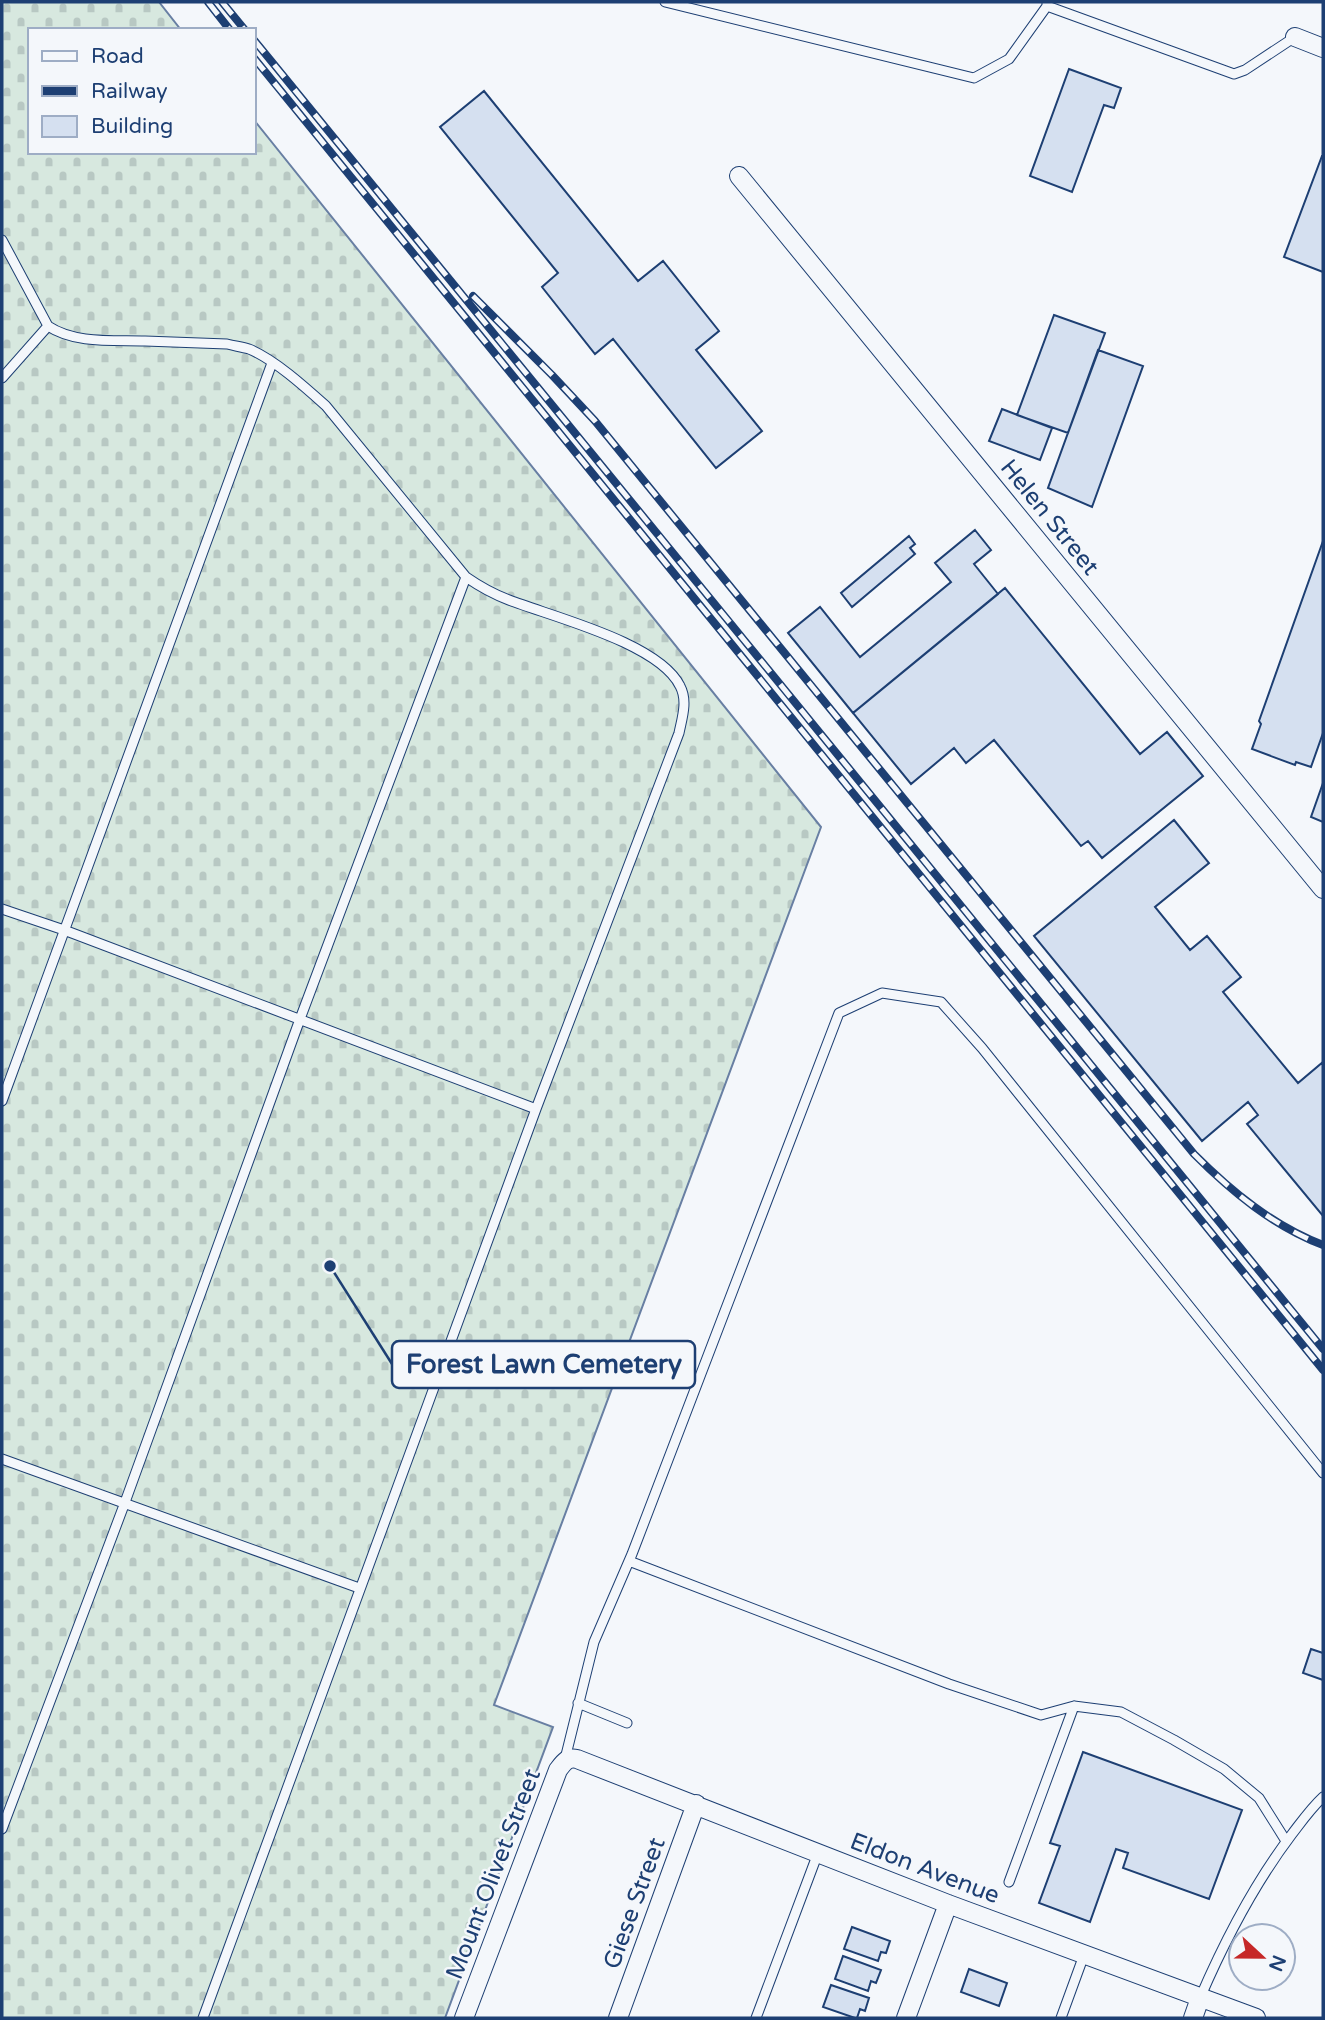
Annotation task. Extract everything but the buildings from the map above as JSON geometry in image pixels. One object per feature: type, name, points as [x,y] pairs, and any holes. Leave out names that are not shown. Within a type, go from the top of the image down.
[{"type":"street","points":[[1295,37],[1323,48]]},
{"type":"street","name":"Helen Street","points":[[739,176],[1323,889]]},
{"type":"street","name":"Eldon Avenue","points":[[571,1760],[696,1804],[948,1904],[1256,2018]]},
{"type":"street","name":"Mount Olivet Street","points":[[464,2018],[558,1770],[571,1760]]},
{"type":"street","name":"Giese Street","points":[[618,2018],[696,1804]]},
{"type":"street","points":[[906,2018],[948,1904]]},
{"type":"street","points":[[1193,2018],[1200,1998]]},
{"type":"lane","points":[[665,2],[974,78],[1009,59],[1047,4],[1234,74],[1245,70],[1295,37]]},
{"type":"lane","points":[[2,240],[48,326],[67,336],[228,344],[249,349],[272,363],[326,406],[466,577],[483,589],[508,600],[619,640],[652,657],[670,670],[681,688],[685,707],[679,733],[536,1109],[202,2018]]},
{"type":"lane","points":[[2,378],[48,326]]},
{"type":"lane","points":[[2,1101],[272,363]]},
{"type":"lane","points":[[2,1829],[466,577]]},
{"type":"lane","points":[[2,909],[536,1109]]},
{"type":"lane","points":[[571,1760],[578,1703],[594,1643],[629,1561],[839,1013],[882,993],[941,1002],[982,1048],[1323,1473]]},
{"type":"lane","points":[[2,1459],[359,1588]]},
{"type":"lane","points":[[629,1561],[948,1684],[1041,1715],[1074,1706],[1121,1712],[1224,1769],[1259,1798],[1286,1841]]},
{"type":"lane","points":[[578,1703],[627,1723]]},
{"type":"lane","points":[[1009,1882],[1074,1706]]},
{"type":"lane","points":[[1200,1998],[1219,1954],[1267,1866],[1323,1797]]},
{"type":"lane","points":[[756,2018],[818,1852]]},
{"type":"lane","points":[[1061,2018],[1084,1955]]},
{"type":"green space","points":[[2,2],[159,2],[179,28],[28,28],[28,154],[256,154],[256,122],[821,827],[494,1705],[553,1727],[445,2018],[2,2018]]},
{"type":"railway","points":[[208,2],[228,28]]},
{"type":"railway","points":[[222,2],[243,28]]},
{"type":"railway","points":[[256,42],[1323,1349]]},
{"type":"railway","points":[[256,60],[1323,1370]]},
{"type":"railway","points":[[473,296],[595,421],[1194,1154],[1270,1218],[1323,1245]]},
{"type":"place","name":"Forest Lawn Cemetery","points":[[330,1266]]}]
